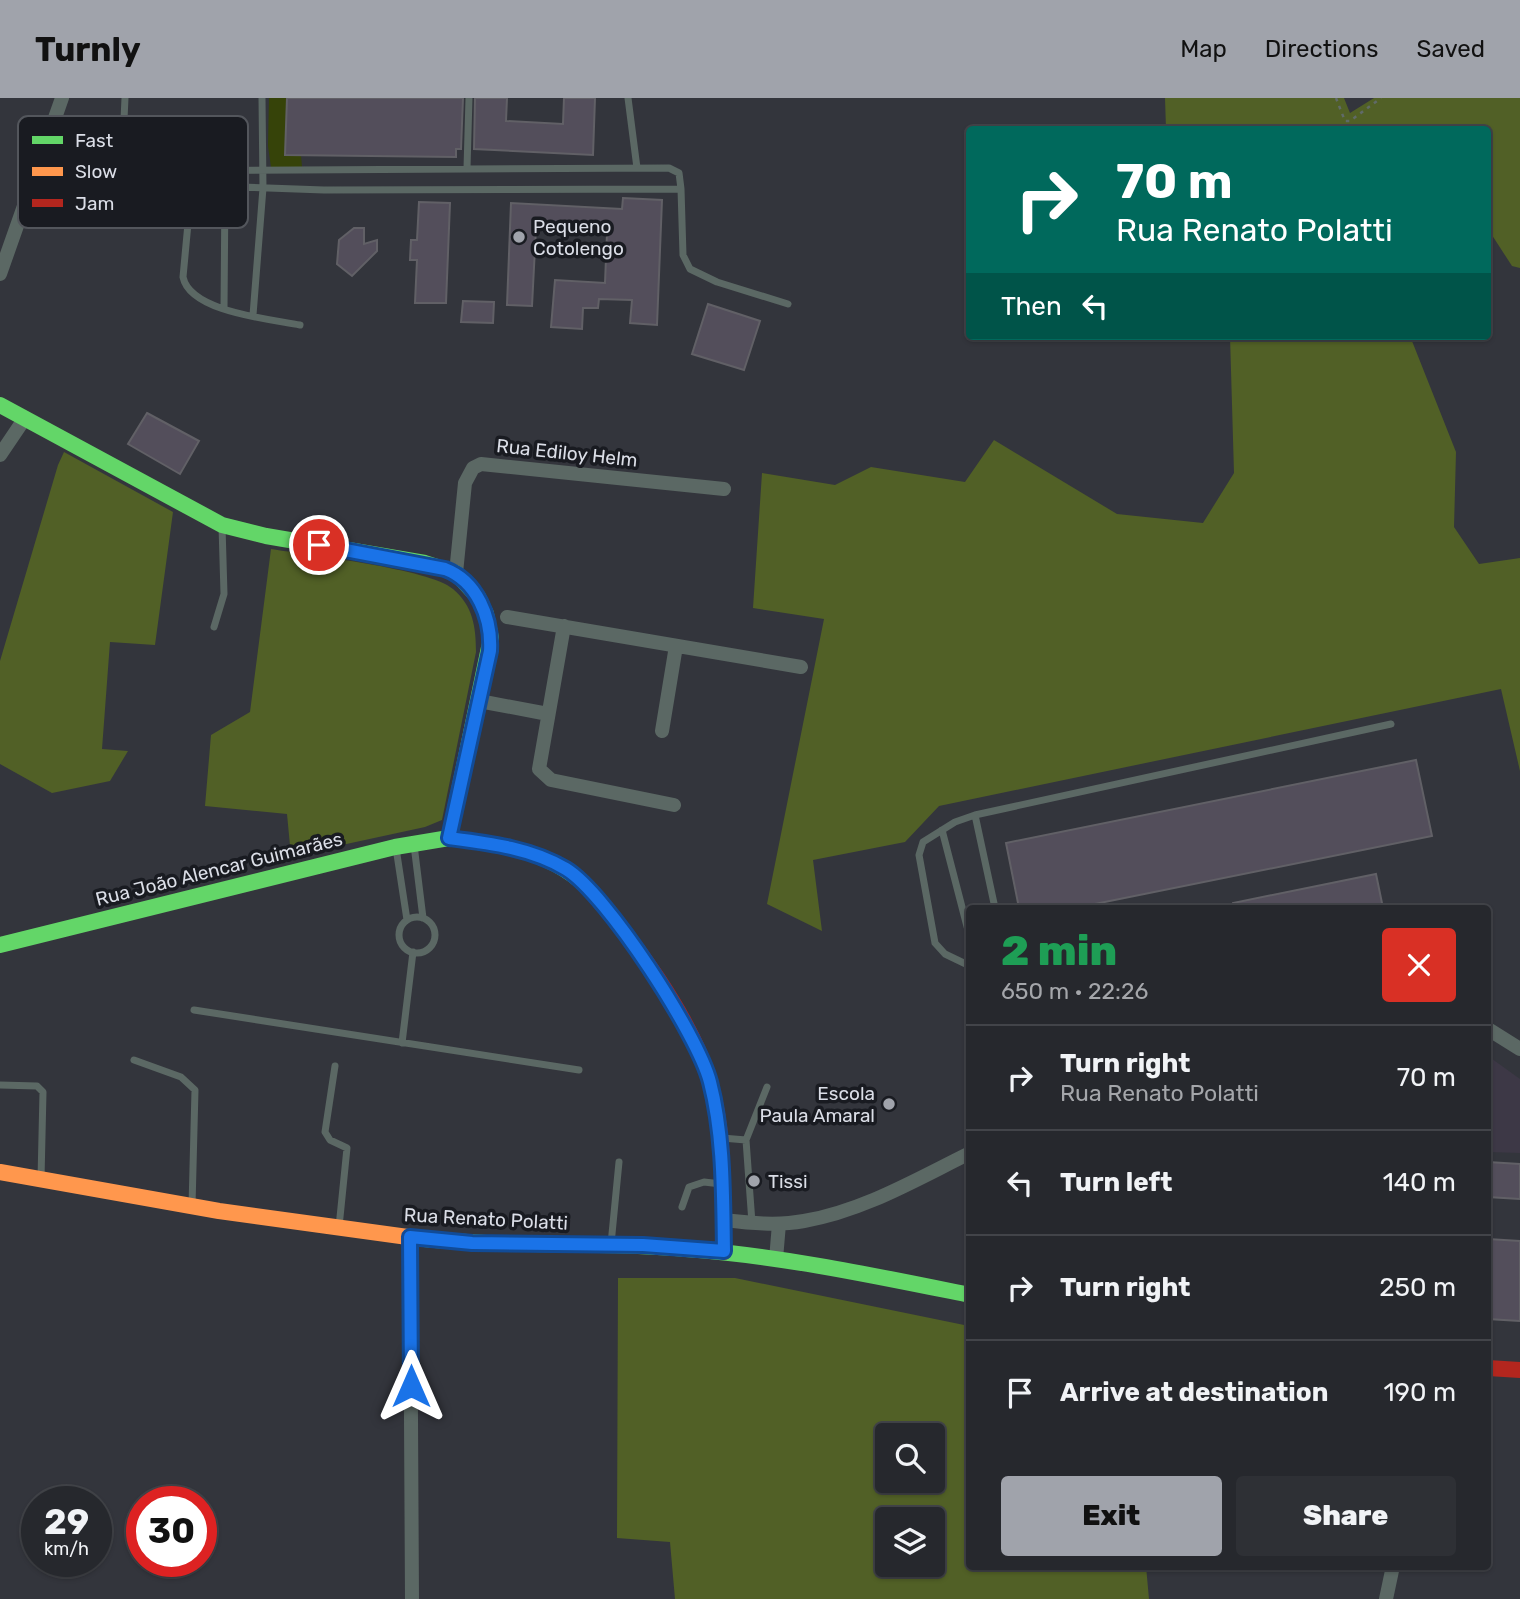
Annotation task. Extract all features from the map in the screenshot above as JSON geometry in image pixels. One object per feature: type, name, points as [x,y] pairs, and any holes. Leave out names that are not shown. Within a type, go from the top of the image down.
[{"type":"main road","points":[[0,405],[222,525],[266,536],[425,563],[456,573],[478,597],[490,626],[490,651],[449,838]]},
{"type":"main road","name":"Rua João Alencar Guimarães","points":[[0,945],[414,843],[449,838],[540,856],[568,870],[594,895],[665,993],[701,1055],[715,1104],[719,1138],[724,1251]]},
{"type":"main road","name":"Rua Renato Polatti","points":[[0,1172],[192,1206],[410,1237],[499,1245],[611,1245],[724,1251],[966,1295]]},
{"type":"main road","points":[[1491,1368],[1520,1370]]},
{"type":"street","points":[[56,116],[62,98]]},
{"type":"street","points":[[0,274],[18,224]]},
{"type":"street","points":[[0,455],[25,418]]},
{"type":"street","name":"Rua Ediloy Helm","points":[[456,573],[465,483],[472,468],[481,464],[724,489]]},
{"type":"street","points":[[508,617],[801,667]]},
{"type":"street","points":[[564,626],[539,769],[551,780],[674,805]]},
{"type":"street","points":[[662,731],[677,646]]},
{"type":"street","points":[[479,701],[548,714]]},
{"type":"street","points":[[1491,1031],[1520,1049]]},
{"type":"street","points":[[723,1220],[779,1224],[805,1221],[864,1203],[966,1155]]},
{"type":"street","points":[[776,1259],[779,1224]]},
{"type":"street","points":[[410,1237],[412,1599]]},
{"type":"street","points":[[1386,1599],[1393,1570]]},
{"type":"lane","points":[[124,116],[125,98]]},
{"type":"lane","points":[[253,315],[263,188],[262,98]]},
{"type":"lane","points":[[467,167],[469,98]]},
{"type":"lane","points":[[628,98],[637,168]]},
{"type":"lane","points":[[248,172],[467,167],[675,169],[681,178],[683,255],[690,269],[717,282],[788,304]]},
{"type":"lane","points":[[248,188],[488,191],[681,189]]},
{"type":"lane","points":[[188,228],[184,284],[199,300],[224,309],[300,326]]},
{"type":"lane","points":[[224,309],[225,228]]},
{"type":"lane","points":[[214,627],[224,594],[222,525]]},
{"type":"lane","points":[[966,964],[945,954],[934,943],[919,855],[923,842],[942,830],[975,815],[1391,724]]},
{"type":"lane","points":[[975,815],[994,905]]},
{"type":"lane","points":[[942,830],[966,923]]},
{"type":"lane","points":[[414,843],[423,918],[433,927],[434,940],[426,950],[412,952],[400,938],[402,925],[407,920],[423,918]]},
{"type":"lane","points":[[396,847],[407,920]]},
{"type":"lane","points":[[402,1043],[412,952]]},
{"type":"lane","points":[[957,961],[966,959]]},
{"type":"lane","points":[[194,1010],[579,1070]]},
{"type":"lane","points":[[134,1060],[181,1077],[195,1090],[192,1206]]},
{"type":"lane","points":[[335,1066],[325,1132],[330,1140],[347,1148],[339,1227]]},
{"type":"lane","points":[[0,1085],[37,1086],[43,1092],[41,1180]]},
{"type":"lane","points":[[752,1223],[746,1140],[767,1087]]},
{"type":"lane","points":[[719,1138],[746,1140]]},
{"type":"lane","points":[[611,1245],[619,1162]]},
{"type":"lane","points":[[682,1207],[689,1187],[704,1182],[722,1184]]},
{"type":"path","points":[[1336,98],[1345,121],[1350,121],[1381,98]]},
{"type":"shaded area","points":[[1491,1058],[1520,1079],[1520,1153],[1491,1152]]},
{"type":"green space","points":[[269,98],[287,98],[285,154],[301,155],[302,167],[271,167],[268,146]]},
{"type":"green space","points":[[1165,98],[1344,98],[1350,113],[1374,98],[1520,98],[1520,268],[1512,266],[1491,234],[1491,126],[1166,126]]},
{"type":"green space","points":[[1230,340],[1412,340],[1456,452],[1454,527],[1479,564],[1520,558],[1520,771],[1501,689],[939,806],[905,842],[813,860],[822,931],[767,904],[824,619],[753,608],[762,473],[835,485],[871,467],[965,482],[994,440],[1117,514],[1203,523],[1234,473]]},
{"type":"green space","points":[[64,452],[173,512],[155,645],[110,642],[102,749],[128,751],[110,781],[52,793],[0,764],[0,661]]},
{"type":"green space","points":[[271,549],[420,575],[453,589],[465,602],[474,626],[476,652],[442,820],[425,827],[291,856],[287,814],[205,806],[211,735],[250,712]]},
{"type":"green space","points":[[618,1278],[735,1278],[966,1325],[966,1570],[1146,1570],[1149,1599],[675,1599],[670,1542],[617,1538]]},
{"type":"building","points":[[287,98],[463,98],[461,149],[456,149],[456,157],[285,155]]},
{"type":"building","points":[[475,98],[507,98],[506,121],[563,124],[564,98],[595,98],[593,155],[474,149]]},
{"type":"building","points":[[623,198],[662,200],[657,325],[630,323],[632,300],[599,299],[598,308],[583,308],[582,329],[551,327],[555,280],[605,283],[607,233],[536,228],[532,306],[507,305],[511,203],[622,209]]},
{"type":"building","points":[[419,202],[450,203],[446,303],[415,303],[417,260],[410,260],[411,240],[417,240]]},
{"type":"building","points":[[354,228],[364,228],[364,244],[377,240],[377,251],[352,276],[337,264],[339,240]]},
{"type":"building","points":[[463,301],[494,302],[493,323],[461,322]]},
{"type":"building","points":[[708,304],[760,321],[744,370],[692,354]]},
{"type":"building","points":[[147,413],[199,441],[180,474],[128,444]]},
{"type":"building","points":[[1416,760],[1432,836],[1090,905],[1018,905],[1006,843]]},
{"type":"building","points":[[1376,874],[1382,905],[1233,905]]},
{"type":"building","points":[[1491,1162],[1520,1164],[1520,1199],[1491,1197]]},
{"type":"building","points":[[1491,1239],[1520,1241],[1520,1321],[1491,1319]]},
{"type":"traffic: fast","points":[[0,405],[222,525],[266,536],[425,563],[456,573],[478,597],[486,614],[491,638],[449,838],[504,846],[539,856],[571,873],[585,885]]},
{"type":"traffic: fast","points":[[0,945],[395,847],[449,838]]},
{"type":"traffic: fast","points":[[415,1238],[483,1243],[618,1245],[722,1252],[829,1268],[966,1294]]},
{"type":"traffic: slow","points":[[0,1172],[219,1211],[415,1238]]},
{"type":"traffic: jam","points":[[585,885],[658,978],[701,1057],[710,1082],[719,1123],[724,1252]]},
{"type":"traffic: jam","points":[[1491,1368],[1520,1370]]},
{"type":"place","name":"Pequeno Cotolengo","points":[[519,237]]},
{"type":"place","name":"Escola Paula Amaral","points":[[889,1104]]},
{"type":"place","name":"Tissi","points":[[754,1181]]},
{"type":"route","points":[[319,545],[400,558],[445,569],[456,573],[478,597],[490,626],[490,651],[449,838],[499,846],[550,860],[568,870],[594,895],[665,993],[691,1035],[710,1081],[719,1138],[724,1251],[643,1245],[472,1243],[410,1237],[411,1386]]}]
